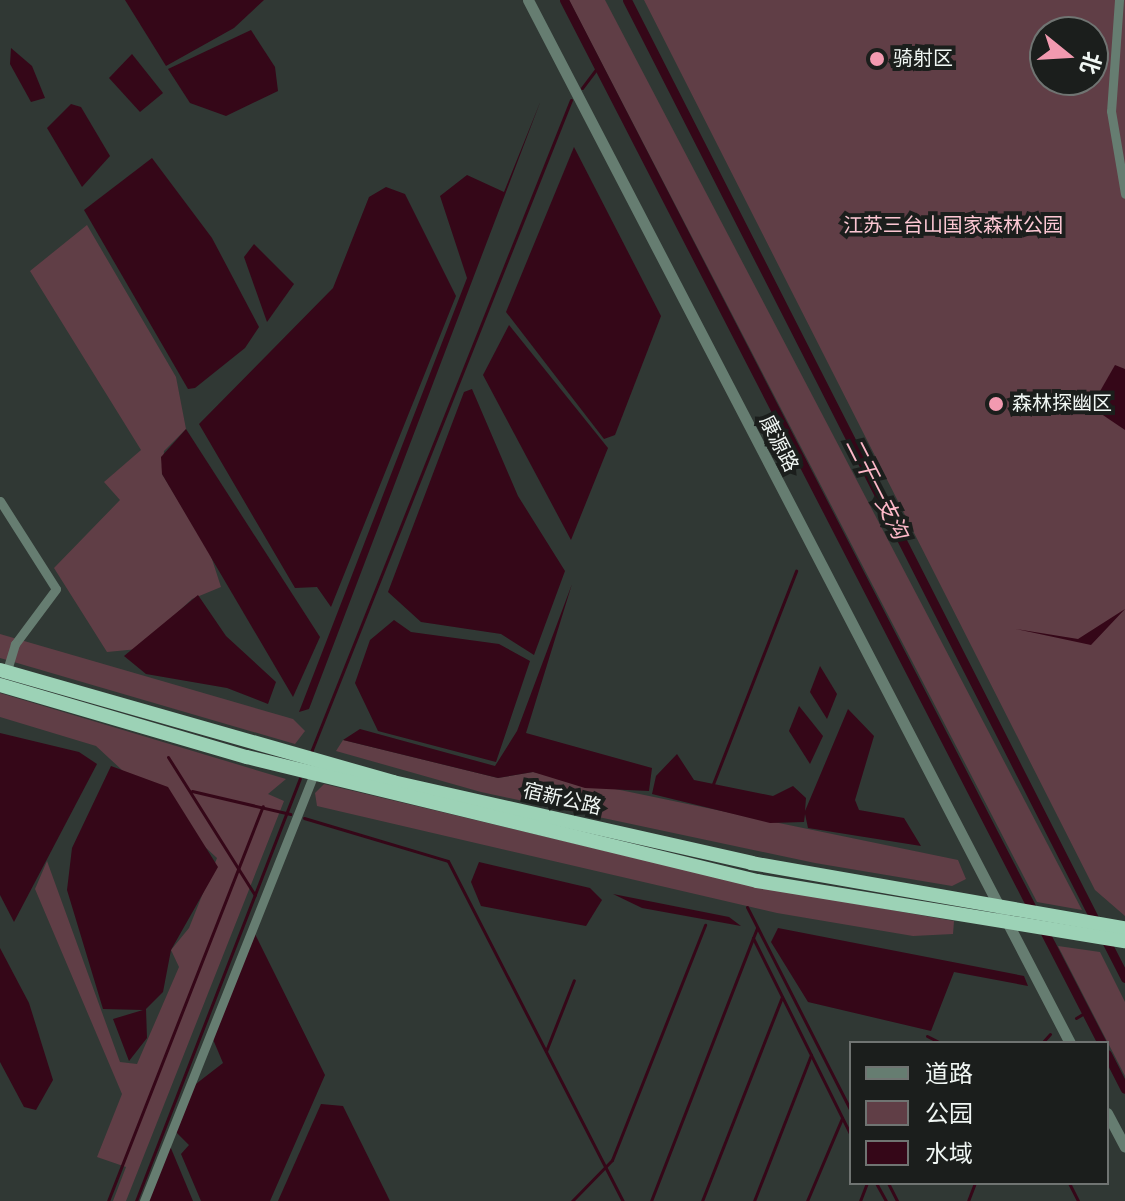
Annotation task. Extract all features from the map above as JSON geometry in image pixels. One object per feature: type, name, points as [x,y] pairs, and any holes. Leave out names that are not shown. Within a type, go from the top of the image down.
[{"type":"highway","name":"宿新公路","points":[[2,680],[317,768],[757,881],[1118,940]]},
{"type":"highway","name":"宿新公路","points":[[317,768],[751,863],[1125,928]]},
{"type":"street","name":"康源路","points":[[528,0],[1007,921]]},
{"type":"street","points":[[1119,0],[1111,111],[1125,194]]},
{"type":"street","points":[[0,501],[56,589],[15,644],[2,680]]},
{"type":"street","points":[[144,1201],[317,768]]},
{"type":"street","points":[[1007,921],[1069,1041]]},
{"type":"street","points":[[1109,1117],[1125,1147]]},
{"type":"green space","points":[[569,0],[605,0],[1082,910],[1037,902]]},
{"type":"green space","name":"江苏三台山国家森林公园","points":[[644,0],[1125,0],[1125,916],[1095,890]]},
{"type":"green space","points":[[87,225],[176,377],[186,429],[164,451],[162,474],[210,553],[221,587],[192,599],[138,649],[107,652],[54,568],[120,500],[104,482],[141,450],[30,271]]},
{"type":"green space","points":[[0,634],[293,719],[305,731],[295,744],[0,658]]},
{"type":"green space","points":[[0,693],[286,779],[268,794],[284,801],[126,1201],[113,1201],[126,1167],[97,1157],[122,1094],[35,889],[47,861],[120,1062],[137,1064],[179,967],[171,950],[189,928],[217,858],[96,746],[0,717]]},
{"type":"green space","points":[[343,740],[498,778],[533,772],[958,860],[966,879],[952,886],[815,863],[481,792],[336,751]]},
{"type":"green space","points":[[324,784],[749,885],[954,921],[953,934],[913,936],[777,913],[317,806],[315,793]]},
{"type":"green space","points":[[1058,946],[1100,952],[1125,1002],[1125,1076]]},
{"type":"water","points":[[125,0],[264,0],[234,28],[166,66]]},
{"type":"water","points":[[251,30],[275,67],[278,91],[226,116],[190,103],[168,69]]},
{"type":"water","points":[[11,48],[32,66],[45,98],[31,102],[10,64]]},
{"type":"water","points":[[132,54],[163,93],[140,112],[109,78]]},
{"type":"water","points":[[541,100],[309,709],[299,712],[467,278],[440,196],[467,175],[504,192]]},
{"type":"water","points":[[71,104],[81,107],[110,156],[82,187],[47,128]]},
{"type":"water","points":[[574,147],[661,316],[615,435],[604,439],[506,312]]},
{"type":"water","points":[[152,158],[212,238],[259,327],[245,348],[195,388],[188,389],[84,210]]},
{"type":"water","points":[[386,187],[405,194],[456,296],[331,607],[317,587],[295,588],[199,424],[333,288],[369,197]]},
{"type":"water","points":[[254,244],[294,284],[267,322],[244,257]]},
{"type":"water","points":[[509,325],[608,448],[571,540],[483,375]]},
{"type":"water","points":[[1115,365],[1125,369],[1125,430],[1091,407]]},
{"type":"water","points":[[472,389],[518,496],[565,571],[534,655],[501,634],[421,622],[388,592],[464,392]]},
{"type":"water","points":[[186,429],[320,637],[293,697],[162,474],[161,457]]},
{"type":"water","points":[[572,584],[526,733],[652,768],[649,791],[585,788],[533,772],[498,778],[343,740],[360,729],[495,766],[517,731]]},
{"type":"water","points":[[198,595],[226,636],[276,682],[268,704],[227,688],[146,674],[124,656]]},
{"type":"water","points":[[1125,609],[1091,645],[1016,629],[1078,639]]},
{"type":"water","points":[[394,620],[411,632],[499,644],[530,661],[496,762],[378,731],[355,683],[370,640]]},
{"type":"water","points":[[820,666],[837,694],[827,719],[810,692]]},
{"type":"water","points":[[799,706],[823,736],[810,764],[789,731]]},
{"type":"water","points":[[848,709],[874,736],[855,800],[859,810],[904,818],[921,846],[808,828],[805,814],[804,822],[770,823],[652,794],[656,776],[677,754],[694,780],[773,796],[793,786],[806,798],[805,811]]},
{"type":"water","points":[[0,733],[79,752],[97,764],[14,922],[0,895]]},
{"type":"water","points":[[111,766],[168,787],[218,867],[171,950],[163,992],[146,1009],[147,1038],[129,1061],[113,1019],[143,1010],[103,1009],[67,890],[72,848]]},
{"type":"water","points":[[479,862],[590,888],[602,900],[586,926],[481,906],[471,882]]},
{"type":"water","points":[[613,894],[729,917],[741,926],[642,908]]},
{"type":"water","points":[[778,928],[1024,976],[1028,986],[954,972],[931,1031],[808,1002],[771,942]]},
{"type":"water","points":[[255,934],[325,1075],[270,1201],[201,1201],[181,1154],[189,1145],[175,1131],[192,1087],[223,1063],[212,1037]]},
{"type":"water","points":[[0,948],[29,1003],[53,1080],[36,1110],[24,1107],[0,1062]]},
{"type":"water","points":[[321,1104],[343,1106],[390,1201],[278,1201]]},
{"type":"water","points":[[170,1146],[193,1201],[147,1201]]},
{"type":"waterway","points":[[564,0],[1035,914]]},
{"type":"waterway","name":"二干一支沟","points":[[627,0],[1097,924]]},
{"type":"waterway","points":[[582,88],[598,67]]},
{"type":"waterway","points":[[311,752],[571,100]]},
{"type":"waterway","points":[[713,784],[796,571]]},
{"type":"waterway","points":[[168,757],[255,895]]},
{"type":"waterway","points":[[136,1201],[300,779]]},
{"type":"waterway","points":[[192,791],[290,814]]},
{"type":"waterway","points":[[108,1201],[263,806]]},
{"type":"waterway","points":[[304,818],[448,861],[623,1201]]},
{"type":"waterway","points":[[747,907],[849,1107]]},
{"type":"waterway","points":[[572,1201],[612,1160],[705,925]]},
{"type":"waterway","points":[[1042,927],[1101,1041]]},
{"type":"waterway","points":[[757,928],[753,938],[849,1131]]},
{"type":"waterway","name":"二干一支沟","points":[[1104,937],[1125,978]]},
{"type":"waterway","points":[[651,1201],[753,938]]},
{"type":"waterway","points":[[546,1051],[574,980]]},
{"type":"waterway","points":[[702,1201],[782,997]]},
{"type":"waterway","points":[[1076,1018],[1086,1012]]},
{"type":"waterway","points":[[1044,1041],[1050,1034]]},
{"type":"waterway","points":[[927,1036],[937,1041]]},
{"type":"waterway","points":[[754,1201],[811,1055]]},
{"type":"waterway","points":[[1109,1058],[1125,1089]]},
{"type":"waterway","points":[[807,1201],[842,1118]]},
{"type":"waterway","points":[[860,1201],[866,1185]]},
{"type":"waterway","points":[[877,1185],[886,1201]]},
{"type":"waterway","points":[[889,1185],[897,1201]]},
{"type":"waterway","points":[[968,1201],[974,1185]]},
{"type":"waterway","points":[[1070,1185],[1078,1201]]},
{"type":"place","name":"骑射区","points":[[877,59]]},
{"type":"place","name":"森林探幽区","points":[[996,404]]}]
